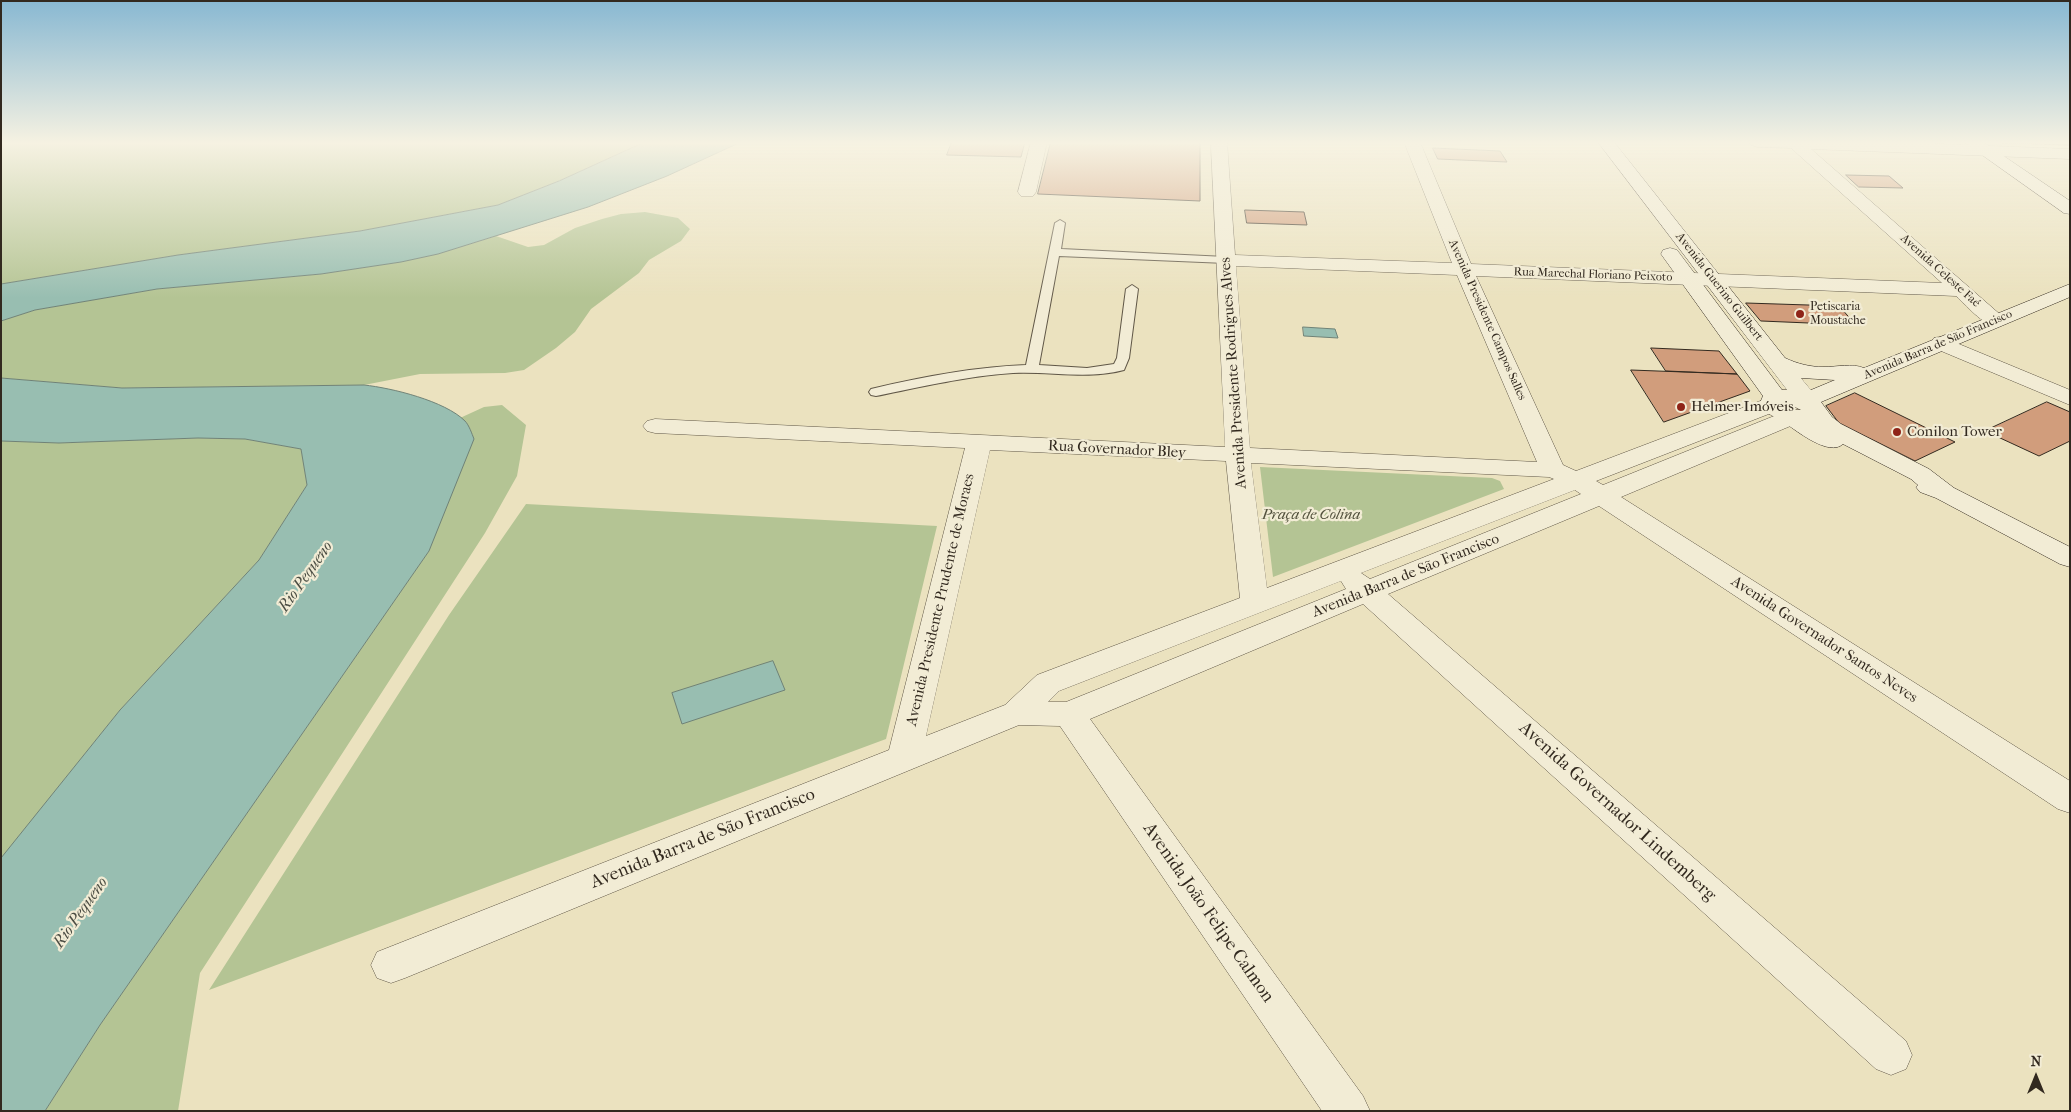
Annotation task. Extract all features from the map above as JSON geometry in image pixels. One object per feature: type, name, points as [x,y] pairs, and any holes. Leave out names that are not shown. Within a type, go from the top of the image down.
[{"type":"street","name":"Avenida Presidente Rodrigues Alves","points":[[1222,194],[1238,455],[1256,604]]},
{"type":"street","name":"Avenida Presidente Campos Salles","points":[[1433,194],[1464,270],[1565,475]]},
{"type":"street","name":"Avenida Guerino Guilbert","points":[[1626,194],[1689,279],[1792,406]]},
{"type":"street","name":"Avenida Guerino Guilbert","points":[[1647,194],[1777,362],[1792,406]]},
{"type":"street","name":"Avenida Celeste Faé","points":[[1852,194],[1996,321]]},
{"type":"street","points":[[2049,194],[2070,209]]},
{"type":"street","name":"Rua Marechal Floriano Peixoto","points":[[1226,260],[1961,290]]},
{"type":"street","name":"Avenida Barra de São Francisco","points":[[1016,712],[1069,714],[1602,495],[1792,406],[2070,290]]},
{"type":"street","points":[[1942,343],[2070,398]]},
{"type":"street","points":[[1777,362],[1791,369],[1809,374],[1829,375],[1881,368]]},
{"type":"street","points":[[1792,406],[1805,427],[1906,478],[1945,493],[2070,558]]},
{"type":"street","name":"Avenida Barra de São Francisco","points":[[391,964],[1016,712],[1048,684],[1342,570],[1565,475],[1792,406]]},
{"type":"street","name":"Rua Governador Bley","points":[[655,426],[1238,455],[1565,475]]},
{"type":"street","name":"Avenida Presidente Prudente de Moraes","points":[[904,758],[979,443]]},
{"type":"street","name":"Avenida Governador Santos Neves","points":[[1565,475],[1602,495],[2070,800]]},
{"type":"street","name":"Avenida Governador Lindemberg","points":[[1342,570],[1891,1055]]},
{"type":"street","name":"Avenida João Felipe Calmon","points":[[1069,714],[1348,1111]]},
{"type":"lane","points":[[1032,369],[1060,223]]},
{"type":"lane","points":[[1054,252],[1226,260]]},
{"type":"lane","points":[[876,392],[963,376],[1032,369],[1096,372],[1109,371],[1119,367],[1123,358],[1132,289]]},
{"type":"green space","points":[[1,194],[526,194],[498,205],[360,231],[178,255],[1,284]]},
{"type":"green space","points":[[645,212],[678,218],[690,229],[681,241],[649,260],[639,273],[591,309],[575,332],[524,370],[505,373],[420,374],[364,385],[122,388],[1,378],[1,321],[35,310],[157,289],[321,274],[401,262],[438,254],[496,236],[528,247],[544,245],[575,228],[602,219],[621,214]]},
{"type":"green space","points":[[502,405],[526,425],[517,476],[485,533],[200,973],[178,1111],[45,1111],[100,1025],[429,551],[460,418],[484,407]]},
{"type":"green space","points":[[198,438],[245,439],[301,449],[307,485],[259,560],[120,710],[1,859],[1,441],[59,443]]},
{"type":"green space","name":"Praça de Colina","points":[[1260,467],[1492,478],[1500,481],[1504,489],[1273,577]]},
{"type":"green space","points":[[526,504],[937,526],[886,739],[209,990],[449,615]]},
{"type":"water","points":[[526,194],[621,194],[588,207],[438,254],[401,262],[321,274],[157,289],[35,310],[1,321],[1,284],[178,255],[360,231],[498,205]]},
{"type":"water","points":[[1303,327],[1335,329],[1338,338],[1304,336]]},
{"type":"water","name":"Rio Pequeno","points":[[1,378],[122,388],[364,385],[403,392],[445,407],[465,421],[474,439],[429,551],[100,1025],[45,1111],[1,1111],[1,858],[120,710],[259,560],[307,485],[301,449],[245,439],[198,438],[59,443],[1,441]]},
{"type":"water","points":[[773,661],[785,690],[682,724],[672,693]]},
{"type":"building","points":[[1038,194],[1200,194],[1200,201]]},
{"type":"building","points":[[1245,210],[1304,212],[1307,225],[1247,223]]},
{"type":"building","name":"Petiscaria Moustache","points":[[1746,303],[1839,306],[1856,325],[1761,321]]},
{"type":"building","points":[[1651,348],[1719,351],[1737,374],[1666,371]]},
{"type":"building","name":"Helmer Imóveis","points":[[1631,370],[1737,374],[1750,391],[1664,422]]},
{"type":"building","name":"Conilon Tower","points":[[1855,393],[1955,442],[1915,461],[1839,423],[1826,406]]},
{"type":"building","points":[[2047,402],[2070,412],[2070,441],[2039,456],[1985,431]]},
{"type":"place","name":"Petiscaria Moustache","points":[[1800,314]]},
{"type":"place","name":"Helmer Imóveis","points":[[1681,407]]},
{"type":"place","name":"Conilon Tower","points":[[1897,432]]}]
